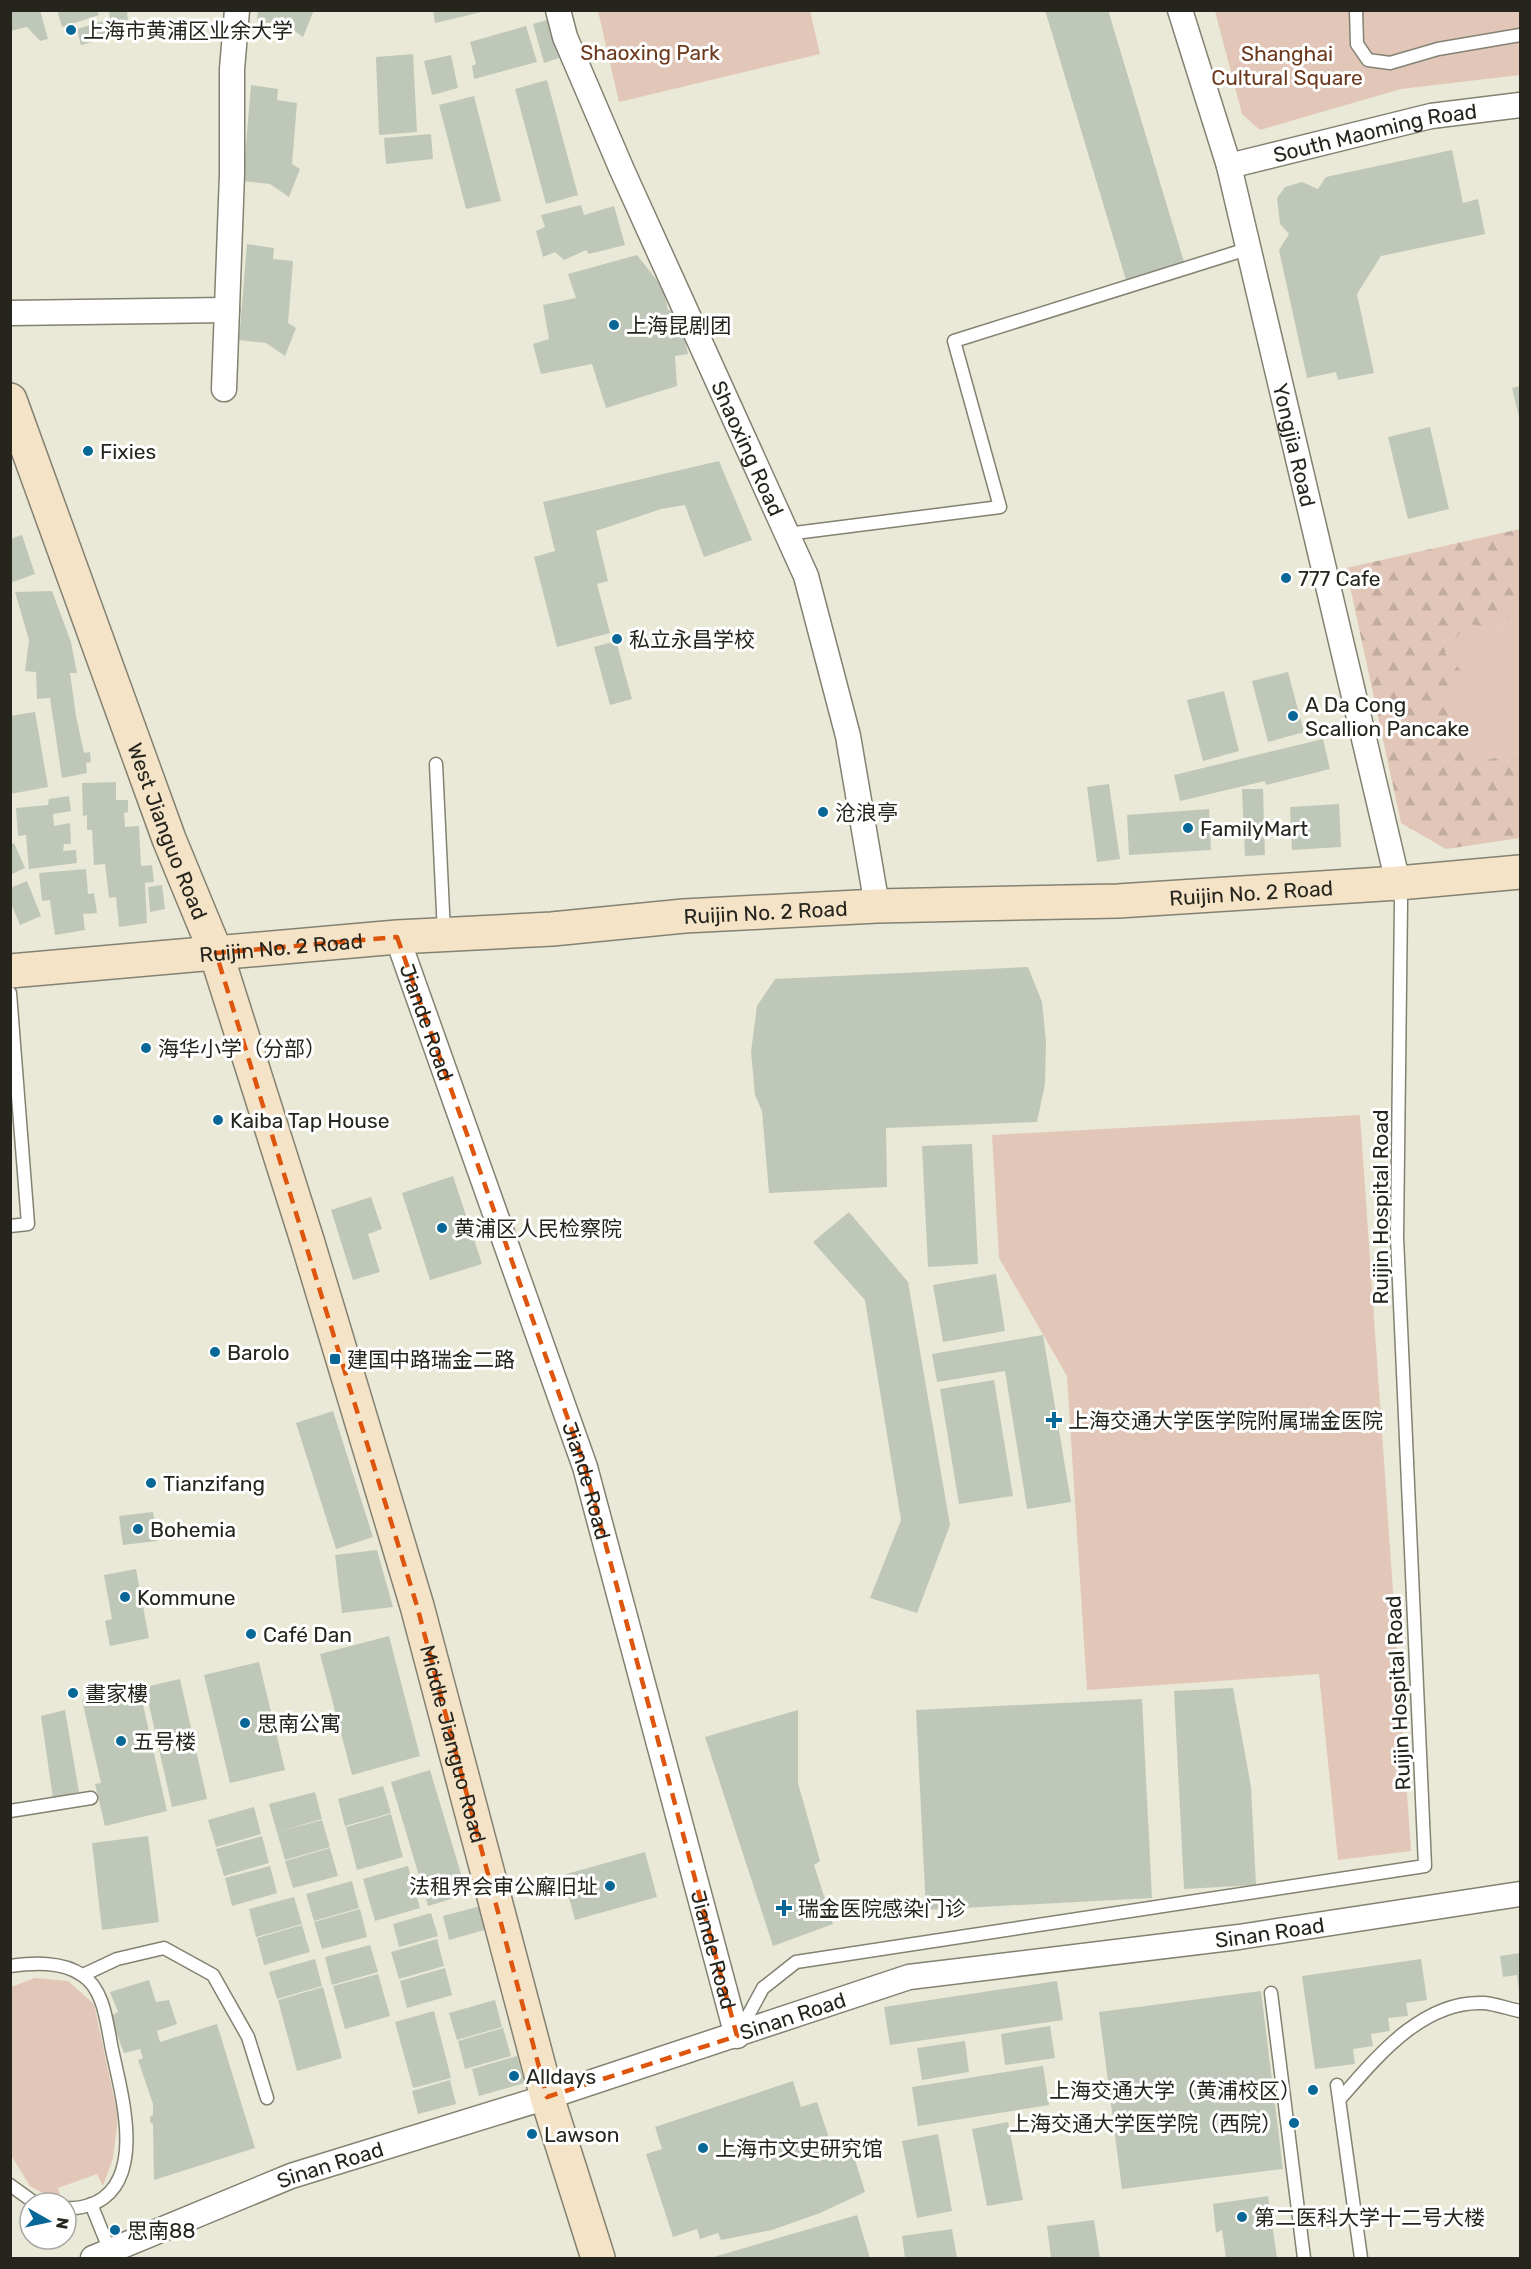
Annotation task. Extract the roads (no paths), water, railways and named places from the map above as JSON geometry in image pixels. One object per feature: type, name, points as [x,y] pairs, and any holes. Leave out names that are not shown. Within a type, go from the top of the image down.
[{"type":"street","points":[[224,389],[232,69],[237,10]]},
{"type":"street","name":"Shaoxing Road","points":[[558,10],[565,37],[618,160],[806,576],[849,736],[877,906]]},
{"type":"street","name":"Yongjia Road","points":[[1180,10],[1229,166],[1400,893]]},
{"type":"street","name":"South Maoming Road","points":[[1229,166],[1431,116],[1521,105]]},
{"type":"street","points":[[10,313],[227,310]]},
{"type":"street","name":"West Jianguo Road","points":[[10,400],[169,839],[216,953],[335,1334]]},
{"type":"street","name":"Ruijin No. 2 Road","points":[[10,971],[397,937],[552,929],[684,916],[877,906],[1118,902],[1400,893],[1521,872]]},
{"type":"street","points":[[1400,893],[1521,893]]},
{"type":"street","name":"Jiande Road","points":[[397,937],[585,1467],[737,2036]]},
{"type":"street","name":"Middle Jianguo Road","points":[[335,1334],[417,1606],[547,2097],[598,2259]]},
{"type":"street","name":"Sinan Road","points":[[101,2255],[291,2176],[737,2036],[909,1977],[1239,1936],[1521,1894]]},
{"type":"lane","points":[[1356,10],[1357,44],[1368,60],[1390,63],[1438,49],[1521,35]]},
{"type":"lane","points":[[787,534],[1000,507],[954,341],[1247,249]]},
{"type":"lane","points":[[436,764],[444,935]]},
{"type":"lane","name":"Ruijin Hospital Road","points":[[737,2036],[763,1988],[796,1962],[1425,1866],[1397,1237],[1400,893]]},
{"type":"lane","points":[[10,993],[28,1224],[10,1226]]},
{"type":"lane","points":[[10,1811],[91,1798]]},
{"type":"lane","points":[[83,1975],[117,1959],[164,1948],[213,1975],[248,2037],[267,2098]]},
{"type":"lane","points":[[10,1966],[35,1963],[58,1966],[83,1975],[100,1998],[127,2128],[126,2160],[111,2194],[91,2204],[78,2206]]},
{"type":"lane","points":[[1271,1993],[1304,2259]]},
{"type":"lane","points":[[1340,2100],[1384,2049],[1431,2016],[1455,2007],[1484,2003],[1521,2011]]},
{"type":"lane","points":[[1337,2085],[1360,2259]]},
{"type":"lane","points":[[91,2204],[101,2255]]},
{"type":"place","name":"上海市黄浦区业余大学","points":[[71,30]]},
{"type":"place","name":"上海昆剧团","points":[[614,325]]},
{"type":"place","name":"Fixies","points":[[88,451]]},
{"type":"place","name":"777 Cafe","points":[[1286,578]]},
{"type":"place","name":"私立永昌学校","points":[[617,639]]},
{"type":"place","name":"A Da Cong Scallion Pancake","points":[[1293,716]]},
{"type":"place","name":"沧浪亭","points":[[823,812]]},
{"type":"place","name":"FamilyMart","points":[[1188,828]]},
{"type":"place","name":"海华小学（分部）","points":[[146,1048]]},
{"type":"place","name":"Kaiba Tap House","points":[[218,1120]]},
{"type":"place","name":"黄浦区人民检察院","points":[[442,1228]]},
{"type":"place","name":"Barolo","points":[[215,1352]]},
{"type":"place","name":"建国中路瑞金二路","points":[[335,1359]]},
{"type":"place","name":"上海交通大学医学院附属瑞金医院","points":[[1054,1420]]},
{"type":"place","name":"Tianzifang","points":[[151,1483]]},
{"type":"place","name":"Bohemia","points":[[138,1529]]},
{"type":"place","name":"Kommune","points":[[125,1597]]},
{"type":"place","name":"Café Dan","points":[[251,1634]]},
{"type":"place","name":"畫家樓","points":[[73,1693]]},
{"type":"place","name":"思南公寓","points":[[245,1723]]},
{"type":"place","name":"五号楼","points":[[121,1741]]},
{"type":"place","name":"法租界会审公廨旧址","points":[[610,1886]]},
{"type":"place","name":"瑞金医院感染门诊","points":[[784,1908]]},
{"type":"place","name":"Alldays","points":[[514,2076]]},
{"type":"place","name":"上海交通大学（黄浦校区）","points":[[1313,2090]]},
{"type":"place","name":"上海交通大学医学院（西院）","points":[[1294,2123]]},
{"type":"place","name":"Lawson","points":[[532,2134]]},
{"type":"place","name":"上海市文史研究馆","points":[[703,2148]]},
{"type":"place","name":"第二医科大学十二号大楼","points":[[1242,2217]]},
{"type":"place","name":"思南88","points":[[115,2230]]},
{"type":"park label","name":"Shaoxing Park","points":[[650,52]]},
{"type":"park label","name":"Shanghai Cultural Square","points":[[1287,65]]}]
